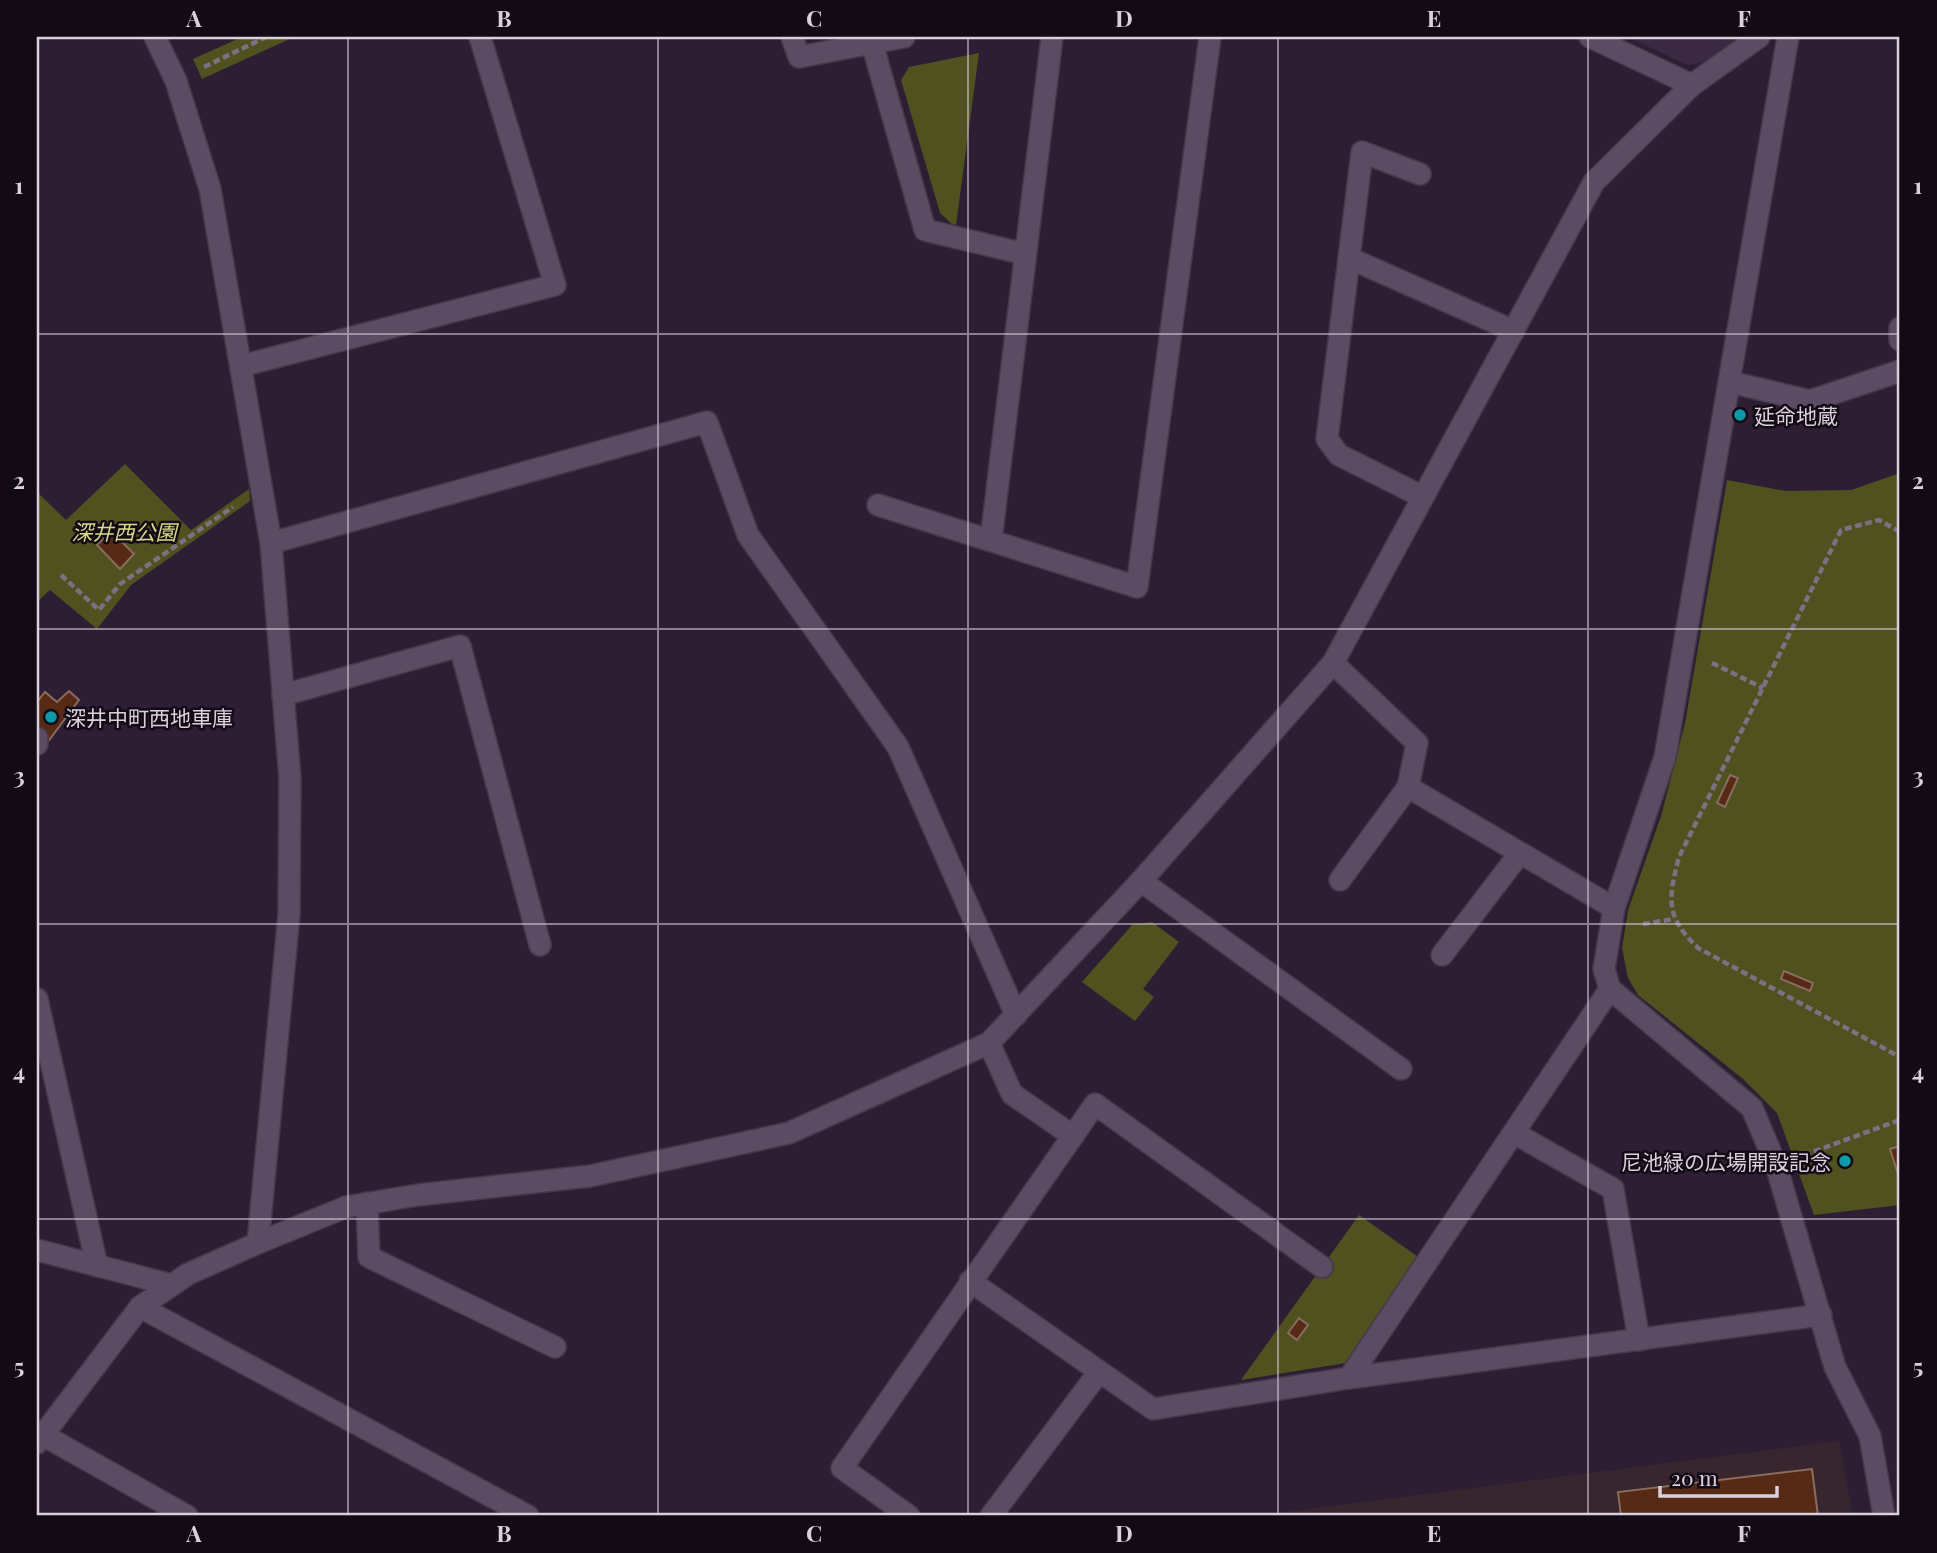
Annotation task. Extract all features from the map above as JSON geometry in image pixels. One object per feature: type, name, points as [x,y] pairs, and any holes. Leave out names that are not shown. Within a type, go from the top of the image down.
[{"type":"street","points":[[155,37],[176,81],[211,189],[271,543],[290,779],[289,915],[258,1243]]},
{"type":"street","points":[[242,366],[555,285],[480,37]]},
{"type":"street","points":[[792,37],[799,57],[904,37]]},
{"type":"street","points":[[991,540],[1052,37]]},
{"type":"street","points":[[878,505],[1137,587],[1210,37]]},
{"type":"street","points":[[1590,37],[1692,85]]},
{"type":"street","points":[[187,1516],[40,1439],[139,1307],[188,1274],[346,1207],[418,1195],[590,1176],[789,1133],[989,1043],[1141,881],[1333,663],[1594,182],[1692,85],[1759,37]]},
{"type":"street","points":[[1788,37],[1665,757],[1614,908],[1604,969],[1610,989],[1752,1108],[1776,1165],[1835,1367],[1870,1436],[1884,1516]]},
{"type":"street","points":[[872,43],[925,230],[1026,254]]},
{"type":"street","points":[[1420,174],[1362,152],[1327,439],[1339,455],[1423,498]]},
{"type":"street","points":[[1349,258],[1514,331]]},
{"type":"street","points":[[1900,328],[1900,340]]},
{"type":"street","points":[[1730,382],[1811,401],[1900,371]]},
{"type":"street","points":[[271,543],[707,422],[748,535],[898,747],[1016,1015]]},
{"type":"street","points":[[283,695],[460,646],[540,945]]},
{"type":"street","points":[[1333,663],[1417,743],[1408,787],[1340,880]]},
{"type":"street","points":[[37,738],[37,744]]},
{"type":"street","points":[[1408,787],[1614,908]]},
{"type":"street","points":[[1441,955],[1520,853]]},
{"type":"street","points":[[1141,881],[1401,1069]]},
{"type":"street","points":[[1349,1378],[1610,989]]},
{"type":"street","points":[[37,999],[97,1266]]},
{"type":"street","points":[[989,1043],[1012,1094],[1073,1136]]},
{"type":"street","points":[[909,1516],[842,1468],[1095,1104],[1322,1267]]},
{"type":"street","points":[[1514,1133],[1613,1189],[1639,1340]]},
{"type":"street","points":[[367,1203],[369,1257],[555,1347]]},
{"type":"street","points":[[37,1250],[172,1285]]},
{"type":"street","points":[[970,1281],[1153,1409],[1349,1378],[1821,1315]]},
{"type":"street","points":[[139,1307],[502,1510],[528,1516]]},
{"type":"street","points":[[991,1516],[1099,1372]]},
{"type":"path","points":[[176,81],[266,37]]},
{"type":"path","points":[[61,575],[99,610],[120,584],[261,485]]},
{"type":"path","points":[[1900,532],[1879,520],[1841,530],[1679,857],[1670,892],[1674,919],[1685,936],[1713,958],[1900,1057]]},
{"type":"path","points":[[1683,649],[1763,688]]},
{"type":"path","points":[[1776,1165],[1900,1120]]},
{"type":"shaded area","points":[[1628,37],[1741,37],[1715,60],[1687,65]]},
{"type":"shaded area","points":[[1839,1441],[1853,1516],[1255,1516]]},
{"type":"green space","points":[[242,37],[294,37],[202,79],[193,59]]},
{"type":"green space","points":[[979,53],[956,225],[940,213],[901,80],[909,67]]},
{"type":"green space","name":"深井西公園","points":[[125,464],[191,530],[249,489],[250,501],[131,585],[97,629],[50,590],[37,602],[37,492],[66,520]]},
{"type":"green space","points":[[1900,473],[1900,1205],[1814,1215],[1777,1113],[1743,1079],[1638,995],[1628,978],[1622,948],[1628,910],[1661,816],[1685,723],[1727,480],[1786,491],[1851,490]]},
{"type":"green space","points":[[1152,922],[1179,942],[1143,989],[1154,997],[1135,1021],[1082,982],[1133,924]]},
{"type":"green space","points":[[1359,1215],[1421,1259],[1346,1363],[1241,1380]]},
{"type":"building","points":[[111,531],[134,554],[120,569],[97,545]]},
{"type":"building","name":"深井中町西地車庫","points":[[69,691],[79,700],[47,743],[37,733],[37,702],[45,692],[57,702]]},
{"type":"building","points":[[1730,775],[1738,778],[1725,807],[1717,803]]},
{"type":"building","points":[[1784,971],[1813,983],[1810,991],[1781,979]]},
{"type":"building","points":[[1900,1146],[1900,1177],[1899,1177],[1890,1149]]},
{"type":"building","points":[[1299,1318],[1308,1325],[1297,1340],[1288,1333]]},
{"type":"building","points":[[1812,1469],[1818,1516],[1621,1516],[1618,1492]]},
{"type":"place","name":"延命地蔵","points":[[1740,415]]},
{"type":"place","name":"深井中町西地車庫","points":[[51,717]]},
{"type":"place","name":"尼池緑の広場開設記念","points":[[1845,1161]]}]
